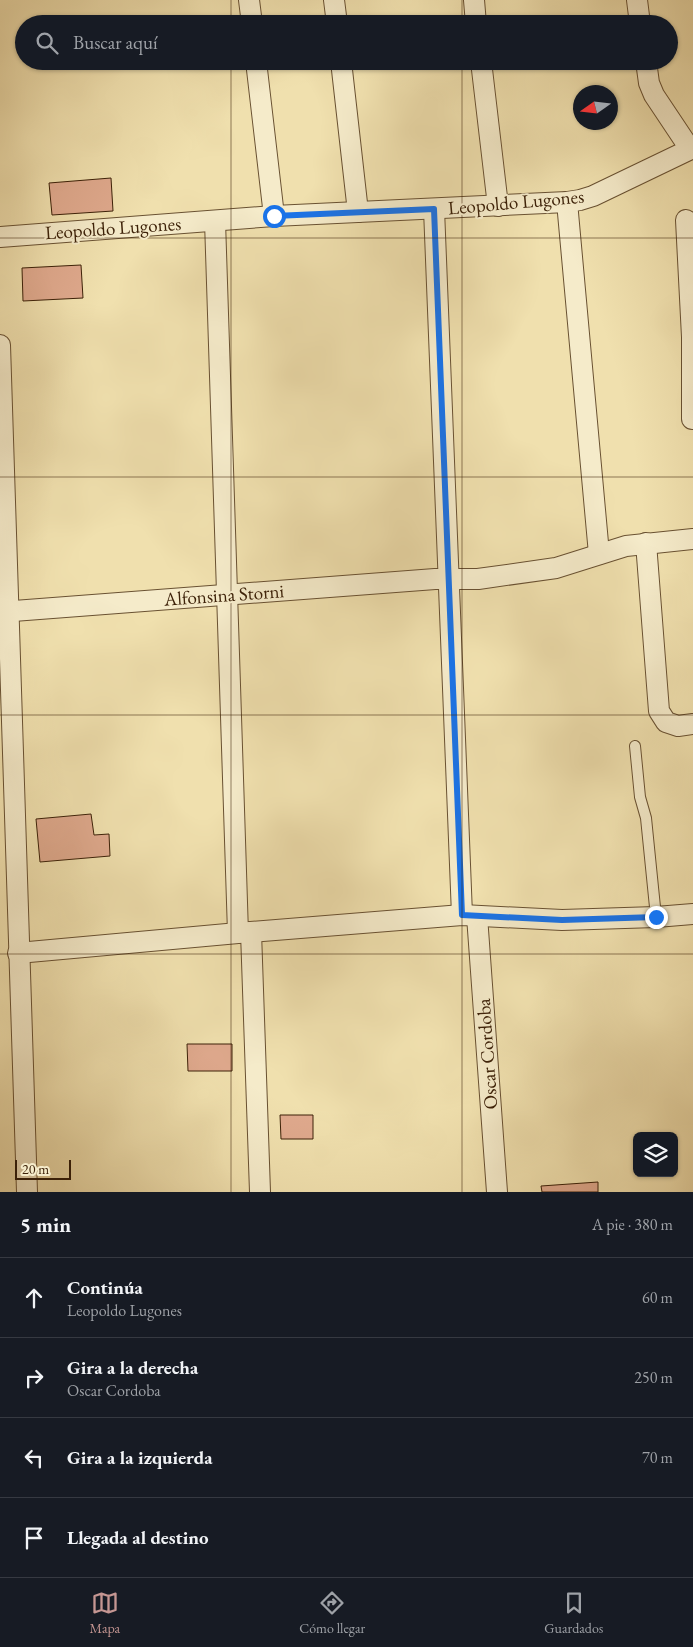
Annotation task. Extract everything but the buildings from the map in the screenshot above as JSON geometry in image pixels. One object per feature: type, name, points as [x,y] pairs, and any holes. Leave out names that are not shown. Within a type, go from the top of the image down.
[{"type":"street","points":[[249,0],[251,15]]},
{"type":"street","points":[[334,0],[336,15]]},
{"type":"street","points":[[474,0],[475,15]]},
{"type":"street","points":[[637,0],[639,15]]},
{"type":"street","points":[[257,70],[274,216]]},
{"type":"street","points":[[342,70],[358,212]]},
{"type":"street","points":[[482,70],[498,206]]},
{"type":"street","points":[[647,70],[654,95],[692,149]]},
{"type":"street","name":"Leopoldo Lugones","points":[[0,237],[274,216],[567,202],[593,196],[692,149]]},
{"type":"street","points":[[567,202],[599,554]]},
{"type":"street","name":"Oscar Cordoba","points":[[434,209],[449,579],[470,915],[497,1192]]},
{"type":"street","points":[[686,220],[692,337],[692,419]]},
{"type":"street","points":[[215,221],[227,595],[260,1192]]},
{"type":"street","points":[[0,345],[5,611],[18,953],[9,983],[26,1192]]},
{"type":"street","name":"Alfonsina Storni","points":[[5,611],[449,579],[478,579],[556,568],[626,546],[693,539]]},
{"type":"street","points":[[646,543],[659,711],[666,722],[678,726],[693,724]]},
{"type":"street","points":[[18,953],[245,932],[470,915],[562,920],[693,914]]},
{"type":"lane","points":[[635,746],[640,798],[646,818],[656,917]]},
{"type":"route","points":[[274,216],[434,209],[462,915],[562,920],[656,917]]}]
